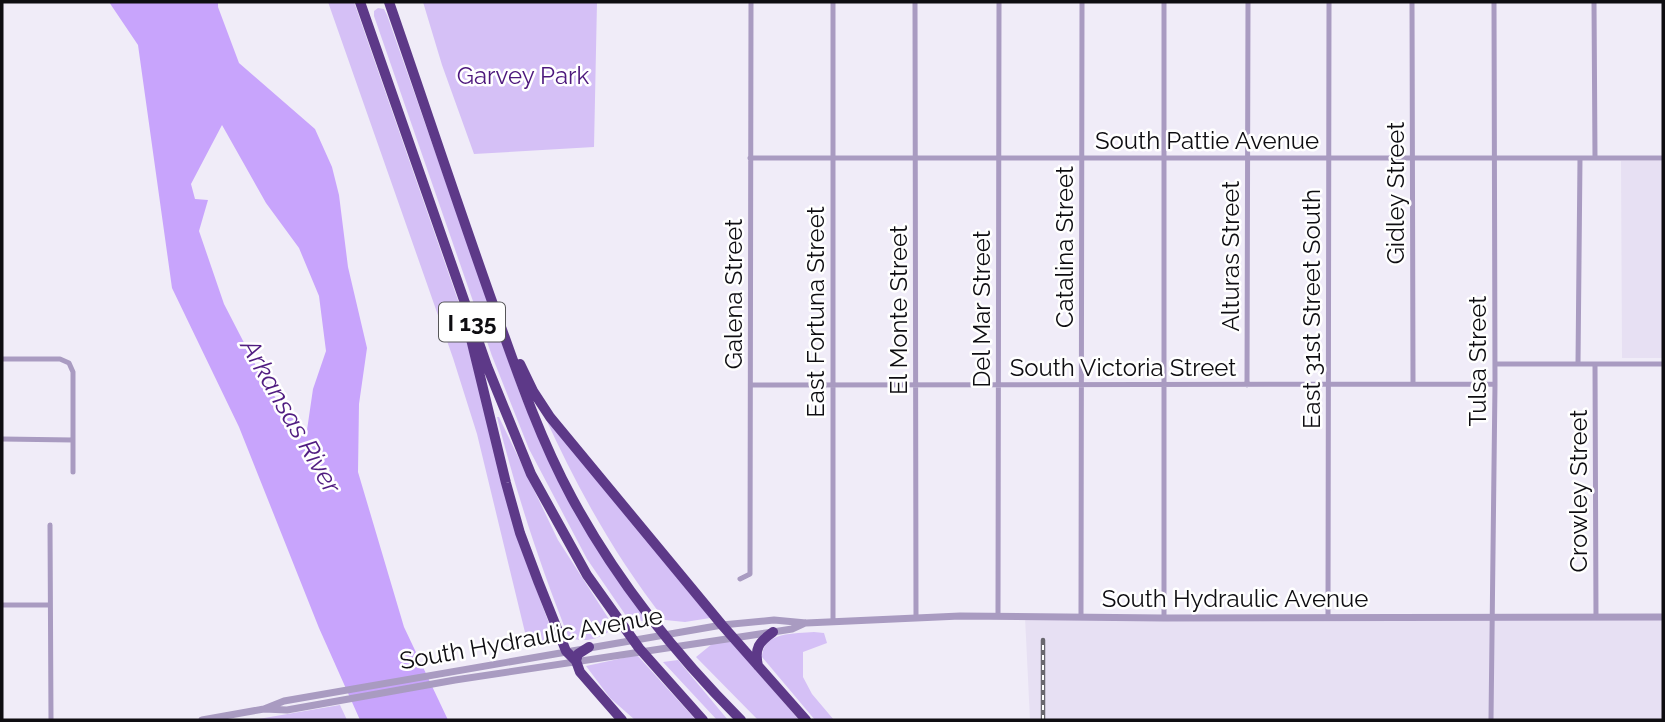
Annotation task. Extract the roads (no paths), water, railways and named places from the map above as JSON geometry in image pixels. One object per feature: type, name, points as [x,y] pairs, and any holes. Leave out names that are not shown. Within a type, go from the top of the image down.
[{"type":"highway","name":"I 135","points":[[360,2],[500,401],[531,474],[587,575],[655,668],[703,720]]},
{"type":"highway","name":"I 135","points":[[388,2],[491,300],[554,463],[615,570],[686,663],[741,720]]},
{"type":"highway","points":[[460,287],[520,533],[566,651],[576,662],[580,672],[622,720]]},
{"type":"highway","points":[[491,300],[533,391],[550,416],[722,625],[806,720]]},
{"type":"highway","points":[[759,666],[757,646],[773,632]]},
{"type":"highway","points":[[576,662],[579,654],[589,647]]},
{"type":"street","name":"Galena Street","points":[[740,579],[750,574],[751,2]]},
{"type":"street","name":"East Fortuna Street","points":[[833,2],[833,621]]},
{"type":"street","name":"El Monte Street","points":[[915,2],[916,617]]},
{"type":"street","name":"Del Mar Street","points":[[998,616],[999,2]]},
{"type":"street","name":"Catalina Street","points":[[1081,617],[1082,2]]},
{"type":"street","points":[[1164,2],[1164,618]]},
{"type":"street","name":"Alturas Street","points":[[1247,385],[1248,2]]},
{"type":"street","name":"East 31st Street South","points":[[1328,617],[1329,2]]},
{"type":"street","name":"Gidley Street","points":[[1412,2],[1413,384]]},
{"type":"street","name":"Tulsa Street","points":[[1491,720],[1495,384],[1494,2]]},
{"type":"street","points":[[1594,2],[1595,158]]},
{"type":"street","name":"South Pattie Avenue","points":[[750,158],[1663,158]]},
{"type":"street","points":[[1578,364],[1580,158]]},
{"type":"street","points":[[2,359],[67,361],[73,372],[73,472]]},
{"type":"street","points":[[1495,364],[1663,364]]},
{"type":"street","name":"Crowley Street","points":[[1595,364],[1595,617]]},
{"type":"street","name":"South Victoria Street","points":[[751,386],[1495,384]]},
{"type":"street","points":[[2,439],[73,440]]},
{"type":"street","points":[[50,525],[51,720]]},
{"type":"street","points":[[2,605],[50,605]]},
{"type":"street","name":"South Hydraulic Avenue","points":[[202,720],[250,716],[284,701],[589,647],[722,625],[791,620],[806,622],[998,616],[1663,617]]},
{"type":"street","name":"South Hydraulic Avenue","points":[[264,709],[287,710],[325,704],[455,680],[792,629],[806,622]]},
{"type":"water","name":"Arkansas River","points":[[109,2],[218,2],[239,63],[315,129],[332,167],[339,195],[348,267],[367,348],[359,404],[358,472],[404,627],[448,720],[360,720],[319,628],[239,427],[172,288],[138,45]],"holes":[[[222,125],[266,203],[299,248],[319,296],[326,351],[313,389],[307,430],[280,405],[256,366],[224,304],[199,231],[208,200],[195,199],[191,184]]]},
{"type":"railway","points":[[1043,640],[1043,720]]},
{"type":"park label","name":"Garvey Park","points":[[523,75]]}]
